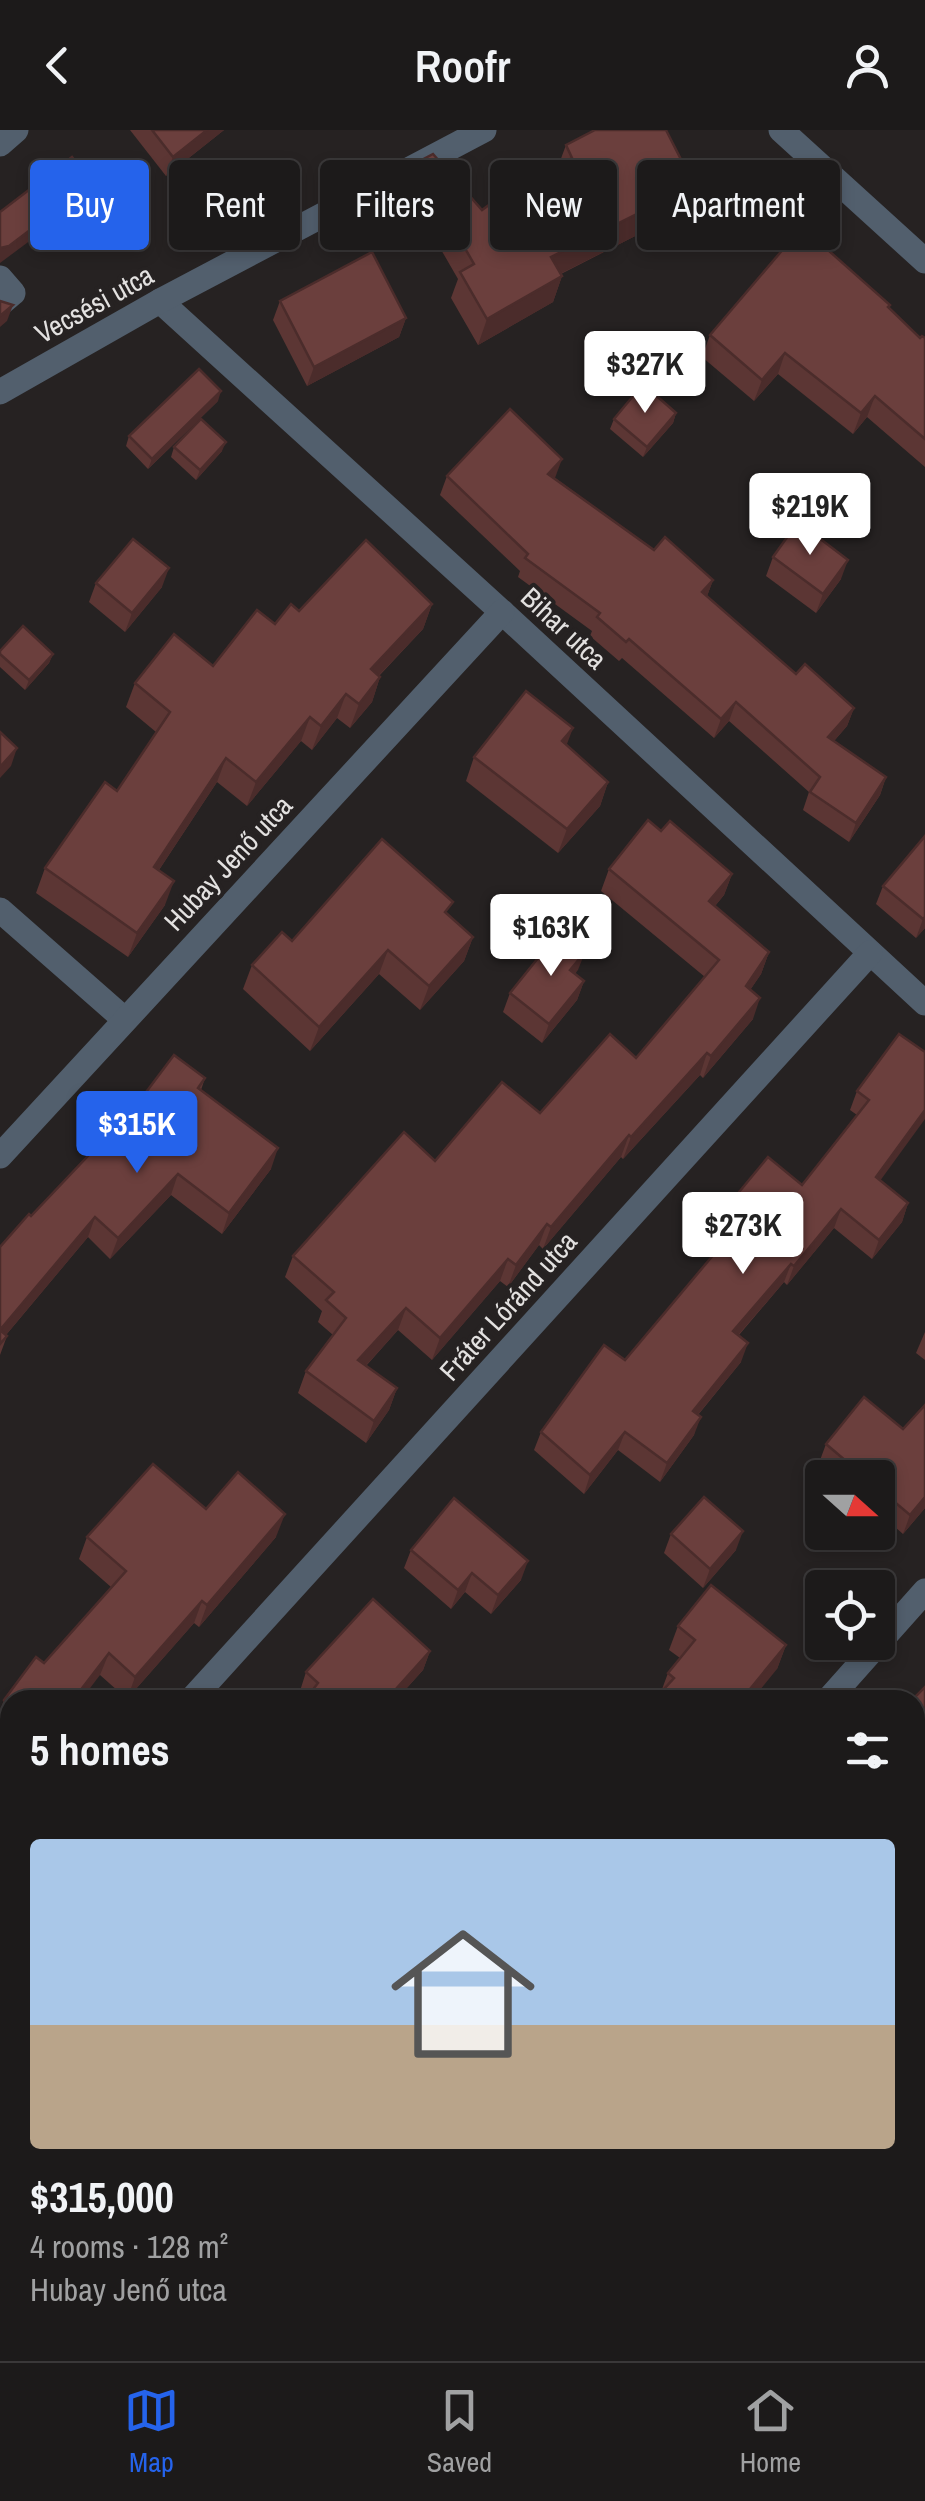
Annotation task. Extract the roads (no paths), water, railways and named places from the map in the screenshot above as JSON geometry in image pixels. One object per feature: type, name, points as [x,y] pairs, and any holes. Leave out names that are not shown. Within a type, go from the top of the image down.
[{"type":"street","points":[[0,144],[16,130]]},
{"type":"street","name":"Vecsési utca","points":[[0,392],[484,130]]},
{"type":"street","points":[[781,130],[925,261]]},
{"type":"street","points":[[0,278],[13,293],[0,304]]},
{"type":"street","name":"Bihar utca","points":[[160,302],[925,1002]]},
{"type":"street","name":"Hubay Jenő utca","points":[[0,1156],[502,612]]},
{"type":"street","points":[[0,910],[124,1019]]},
{"type":"street","name":"Fráter Lóránd utca","points":[[200,1690],[870,953]]},
{"type":"street","points":[[837,1690],[925,1591]]}]
